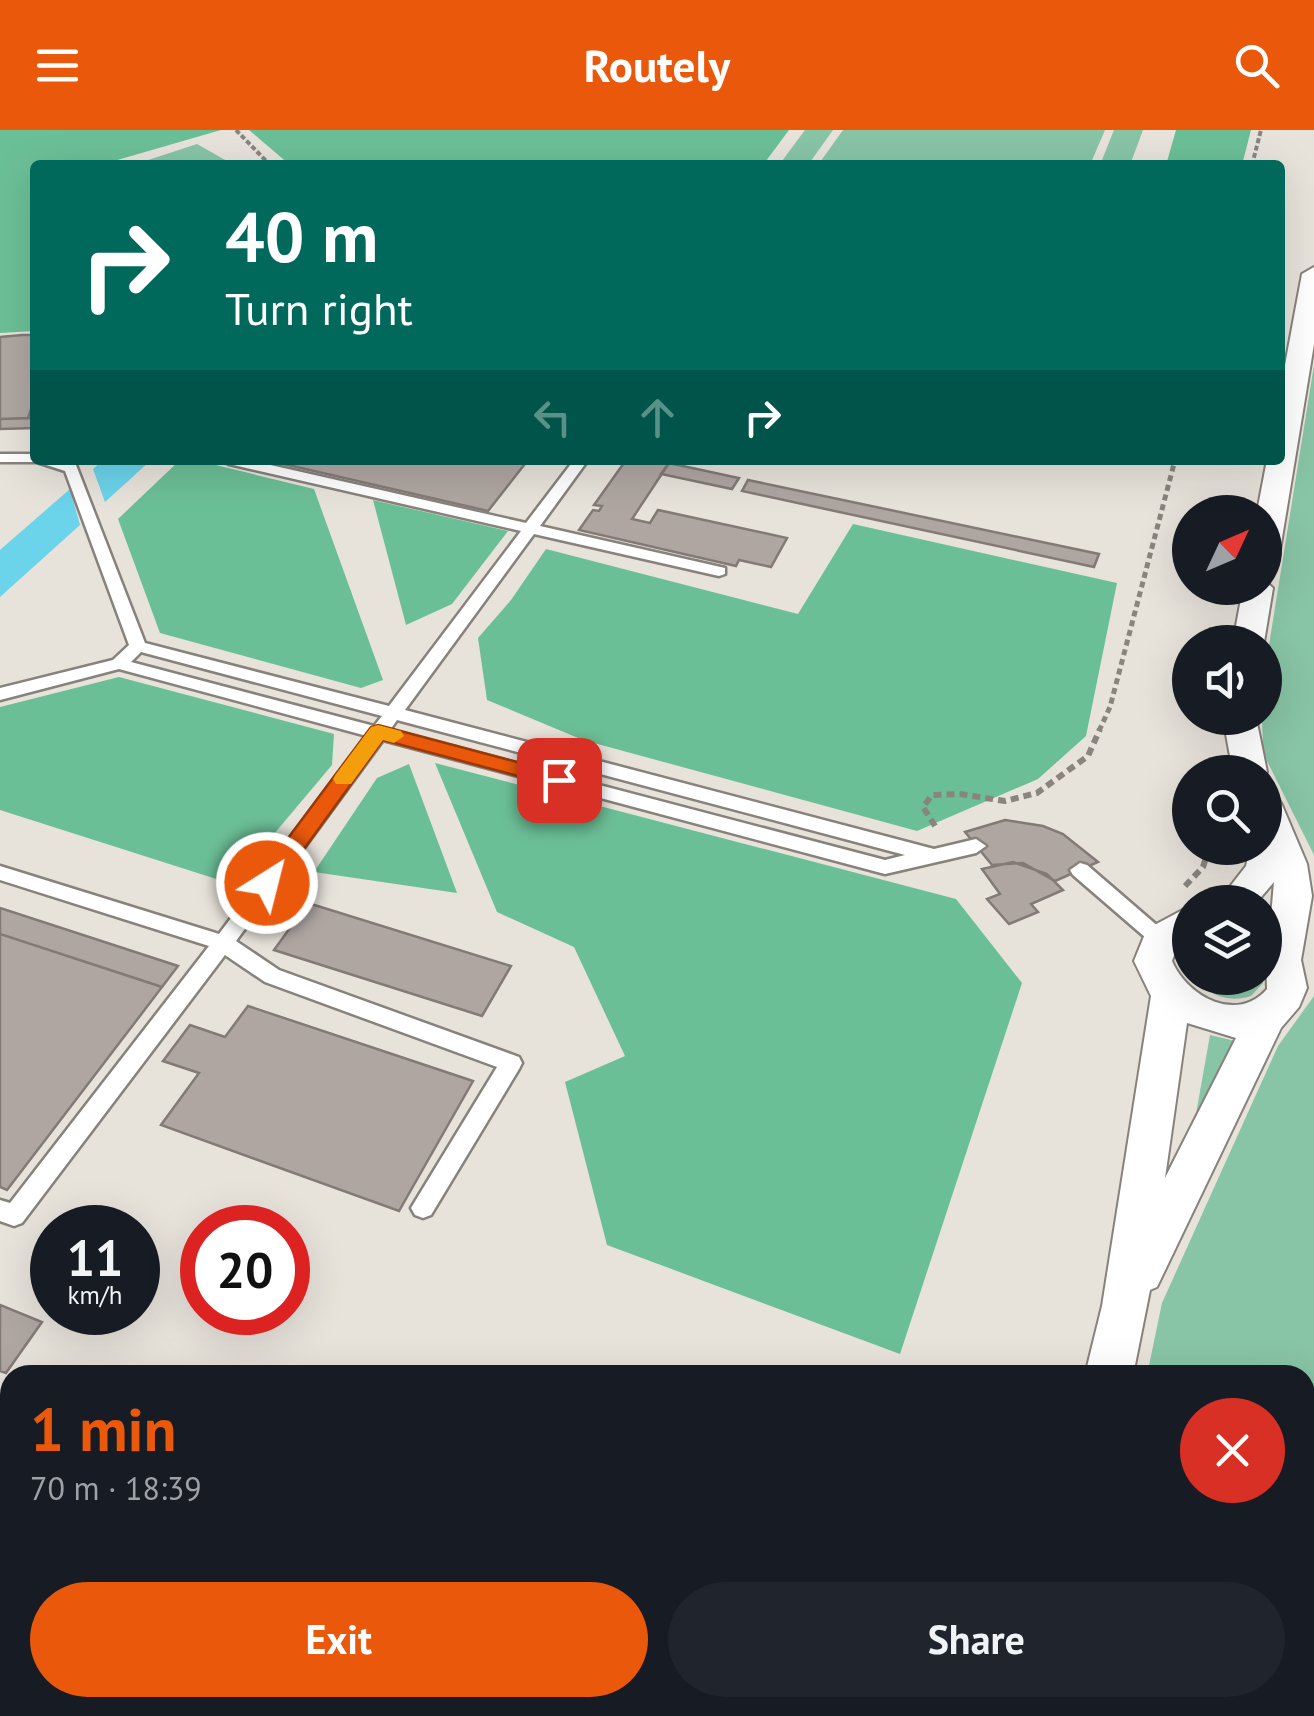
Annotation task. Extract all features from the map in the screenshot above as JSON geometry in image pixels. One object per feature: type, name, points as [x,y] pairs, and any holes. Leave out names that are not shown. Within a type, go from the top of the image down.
[{"type":"street","points":[[1285,437],[1314,274]]},
{"type":"street","points":[[1275,495],[1280,465]]},
{"type":"street","points":[[1282,843],[1292,866],[1294,914],[1282,935]]},
{"type":"street","points":[[1172,933],[1154,952],[1154,968],[1170,994],[1187,1007],[1222,1020],[1237,1022],[1267,1015]]},
{"type":"street","points":[[1125,1306],[1267,1015],[1288,991],[1288,978],[1282,967]]},
{"type":"street","points":[[1111,1365],[1125,1306],[1170,994]]},
{"type":"lane","points":[[0,458],[30,458]]},
{"type":"lane","points":[[61,465],[72,468],[138,646]]},
{"type":"lane","points":[[251,465],[719,571]]},
{"type":"lane","points":[[0,1210],[14,1216],[223,944],[578,465]]},
{"type":"lane","points":[[119,664],[138,646]]},
{"type":"lane","points":[[138,646],[934,856]]},
{"type":"lane","points":[[0,694],[119,664],[884,867],[976,846]]},
{"type":"lane","points":[[1080,870],[1172,928]]},
{"type":"lane","points":[[0,873],[223,944],[272,976],[511,1063],[423,1208]]},
{"type":"path","points":[[236,130],[265,160]]},
{"type":"path","points":[[1253,160],[1261,130]]},
{"type":"path","points":[[954,851],[923,807],[925,800],[942,792],[1005,801],[1037,793],[1088,756],[1110,706],[1173,465]]},
{"type":"green space","points":[[0,130],[221,130],[117,160],[30,160],[30,331],[0,333]]},
{"type":"green space","points":[[249,130],[789,130],[767,160],[284,160]]},
{"type":"green space","points":[[805,130],[833,130],[812,160],[783,160]]},
{"type":"green space","points":[[843,130],[1105,130],[1092,160],[822,160]]},
{"type":"green space","points":[[1114,130],[1143,130],[1132,160],[1102,160]]},
{"type":"green space","points":[[1176,130],[1251,130],[1243,160],[1167,160]]},
{"type":"green space","points":[[197,144],[225,160],[148,160]]},
{"type":"green space","points":[[1314,365],[1314,855],[1282,791],[1282,755],[1263,753],[1262,735],[1282,735],[1282,625],[1272,625],[1275,605],[1282,605],[1282,564]]},
{"type":"green space","points":[[175,465],[216,465],[314,489],[383,680],[361,688],[160,633],[118,519]]},
{"type":"green space","points":[[373,500],[508,531],[452,604],[406,625]]},
{"type":"green space","points":[[853,524],[1117,583],[1086,736],[1038,779],[917,831],[583,740],[487,700],[478,638],[511,600],[546,549],[798,614]]},
{"type":"green space","points":[[119,677],[334,734],[332,765],[232,884],[0,810],[0,707]]},
{"type":"green space","points":[[435,763],[956,899],[1022,983],[900,1354],[607,1245],[565,1082],[625,1056],[574,947],[497,912]]},
{"type":"green space","points":[[409,764],[457,893],[314,872],[377,778]]},
{"type":"green space","points":[[1218,995],[1252,995],[1243,998]]},
{"type":"green space","points":[[1314,996],[1314,1365],[1149,1365],[1162,1303],[1278,1046]]},
{"type":"green space","points":[[1210,1035],[1235,1041],[1193,1131]]},
{"type":"water","points":[[97,465],[146,465],[105,502],[93,469]]},
{"type":"water","points":[[70,489],[80,525],[0,597],[0,550]]},
{"type":"building","points":[[30,335],[28,418],[0,419],[0,337]]},
{"type":"building","points":[[30,418],[30,428],[0,429],[0,419]]},
{"type":"building","points":[[288,465],[524,465],[488,511]]},
{"type":"building","points":[[622,465],[668,465],[632,519],[650,523],[658,510],[787,538],[771,567],[739,560],[736,566],[579,530],[593,510],[599,511],[602,506],[594,505]]},
{"type":"building","points":[[668,465],[678,465],[739,478],[732,489],[661,474]]},
{"type":"building","points":[[748,480],[1099,554],[1094,567],[742,491]]},
{"type":"building","points":[[1005,820],[1043,826],[1063,834],[1098,862],[1055,881],[1023,863],[992,865],[965,832]]},
{"type":"building","points":[[1013,862],[1047,874],[1063,890],[1031,904],[1038,912],[1009,924],[987,899],[1000,894],[982,869]]},
{"type":"building","points":[[308,903],[511,966],[482,1016],[274,950]]},
{"type":"building","points":[[0,908],[178,966],[162,987],[0,934]]},
{"type":"building","points":[[0,934],[162,987],[7,1190],[0,1187]]},
{"type":"building","points":[[248,1006],[473,1081],[399,1211],[161,1125],[199,1073],[163,1061],[190,1025],[225,1037]]},
{"type":"building","points":[[0,1305],[30,1317],[33,1335],[12,1365],[0,1365]]},
{"type":"slow traffic","points":[[343,779],[378,732],[394,736]]},
{"type":"route","points":[[267,883],[378,732],[559,780]]}]
